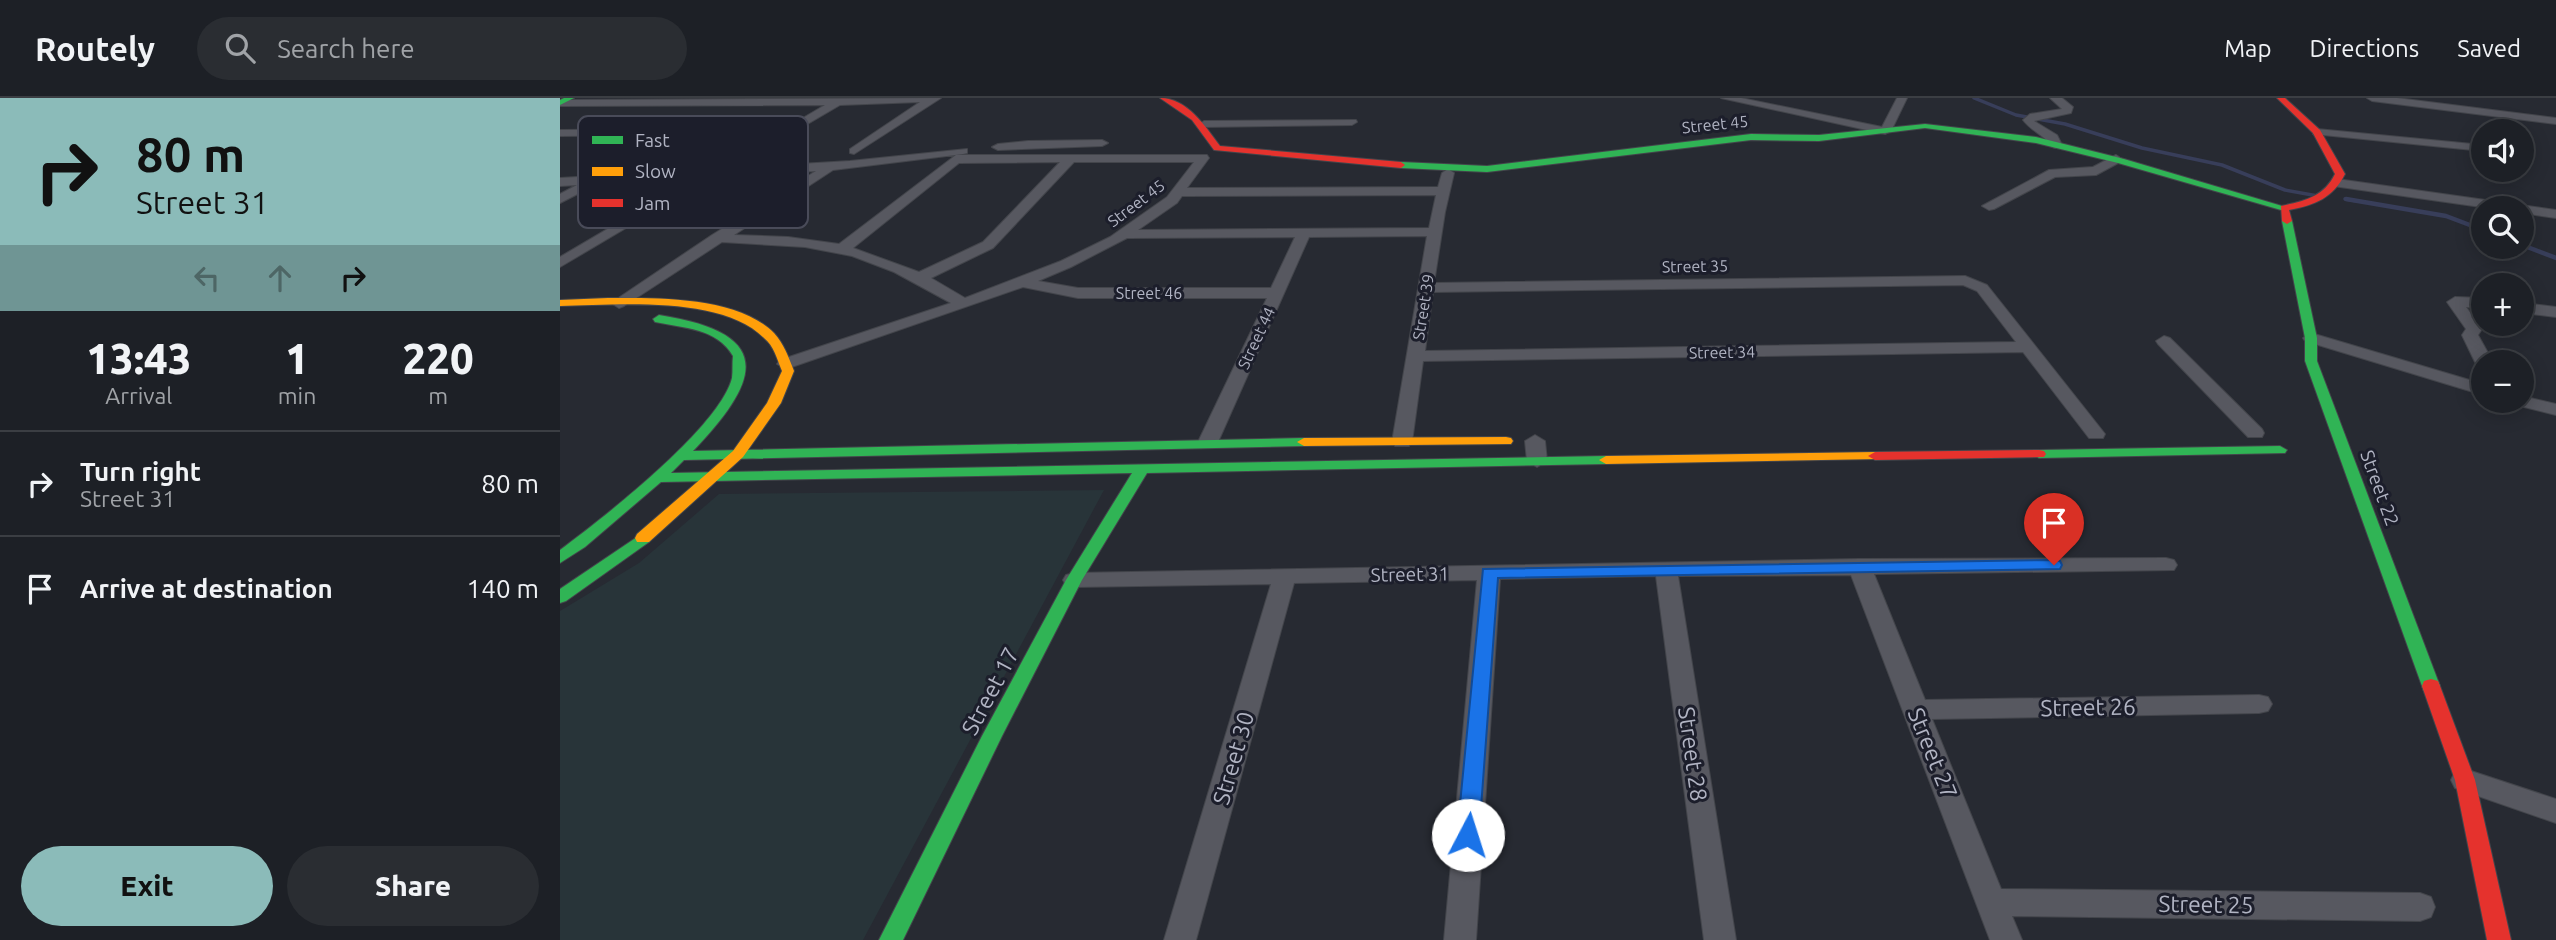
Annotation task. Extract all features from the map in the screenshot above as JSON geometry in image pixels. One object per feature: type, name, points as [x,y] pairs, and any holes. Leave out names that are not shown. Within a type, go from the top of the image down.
[{"type":"street","points":[[560,103],[570,98]]},
{"type":"street","points":[[560,103],[934,98]]},
{"type":"street","points":[[854,151],[934,98]]},
{"type":"street","points":[[1164,98],[1204,124],[1217,148]]},
{"type":"street","points":[[1727,98],[1885,131],[1902,98]]},
{"type":"street","points":[[2055,98],[2068,107],[2067,111],[2031,118],[2035,128],[2053,137],[2056,145]]},
{"type":"street","points":[[2281,98],[2317,132],[2340,174],[2337,183],[2328,193],[2311,203],[2284,208]]},
{"type":"street","points":[[2372,98],[2556,121]]},
{"type":"street","points":[[2444,98],[2556,110]]},
{"type":"street","points":[[808,119],[841,100]]},
{"type":"street","points":[[1204,124],[1352,122]]},
{"type":"street","name":"Street 45","points":[[1217,148],[1438,168],[1487,169],[1751,137],[1819,138],[1925,126],[1983,130],[2056,145],[2116,159],[2284,208]]},
{"type":"street","points":[[2317,132],[2471,147]]},
{"type":"street","points":[[560,133],[578,133]]},
{"type":"street","points":[[560,148],[578,140]]},
{"type":"street","points":[[808,168],[1028,144],[1112,144]]},
{"type":"street","points":[[1138,145],[1217,148]]},
{"type":"street","points":[[919,278],[988,245],[1071,158]]},
{"type":"street","name":"Street 45","points":[[786,364],[964,304],[1066,264],[1125,234],[1179,192],[1203,158],[951,161],[842,249]]},
{"type":"street","points":[[1989,206],[2053,173],[2096,171],[2116,159]]},
{"type":"street","points":[[808,181],[830,167]]},
{"type":"street","name":"Street 39","points":[[1402,442],[1435,232],[1448,173]]},
{"type":"street","points":[[560,181],[578,181]]},
{"type":"street","points":[[2337,183],[2556,214]]},
{"type":"street","points":[[560,199],[578,190]]},
{"type":"street","points":[[1179,192],[1443,191]]},
{"type":"street","name":"Street 22","points":[[2284,208],[2311,338],[2311,361],[2465,780],[2499,940]]},
{"type":"street","points":[[560,263],[619,228]]},
{"type":"street","points":[[619,303],[734,228]]},
{"type":"street","points":[[1125,234],[1435,232]]},
{"type":"street","name":"Street 44","points":[[1208,442],[1304,233]]},
{"type":"street","points":[[717,239],[794,242],[842,249],[890,264],[964,304]]},
{"type":"street","name":"Street 35","points":[[1426,288],[1965,280],[1982,288],[2028,347]]},
{"type":"street","name":"Street 46","points":[[1022,282],[1078,293],[1276,293]]},
{"type":"street","points":[[2471,303],[2455,302],[2471,325]]},
{"type":"street","points":[[560,303],[684,304],[739,318],[755,324],[778,344],[788,371],[774,404],[738,454],[716,476],[652,531],[560,597]]},
{"type":"street","points":[[2534,309],[2556,312]]},
{"type":"street","points":[[560,318],[654,317],[690,325],[721,337],[740,357],[742,369],[731,401],[681,456],[594,534],[560,558]]},
{"type":"street","points":[[707,331],[739,318]]},
{"type":"street","points":[[2471,334],[2478,350]]},
{"type":"street","points":[[2311,338],[2471,386]]},
{"type":"street","points":[[2164,341],[2260,435],[2280,450]]},
{"type":"street","points":[[2028,347],[2103,434]]},
{"type":"street","name":"Street 34","points":[[1415,356],[2028,347]]},
{"type":"street","points":[[2534,404],[2556,410]]},
{"type":"street","points":[[2228,433],[2260,435]]},
{"type":"street","points":[[2069,435],[2103,434]]},
{"type":"street","points":[[681,456],[1208,442],[1402,442],[1540,448],[2280,450]]},
{"type":"street","points":[[659,478],[1142,470],[1540,448]]},
{"type":"street","name":"Street 17","points":[[891,940],[992,736],[1074,580],[1142,470]]},
{"type":"street","name":"Street 31","points":[[1074,580],[1859,566],[2166,565]]},
{"type":"street","name":"Street 27","points":[[1859,566],[2006,940]]},
{"type":"street","name":"Street 28","points":[[1666,569],[1720,940]]},
{"type":"street","points":[[1460,940],[1489,573]]},
{"type":"street","name":"Street 30","points":[[1180,940],[1286,576]]},
{"type":"street","name":"Street 26","points":[[1916,710],[2259,704]]},
{"type":"street","points":[[2465,780],[2556,811]]},
{"type":"street","name":"Street 25","points":[[1992,902],[2420,907]]},
{"type":"shaded area","points":[[1104,490],[863,940],[560,940],[560,611],[639,563],[719,494]]},
{"type":"waterway","points":[[1974,98],[2016,115],[2065,124],[2142,148],[2222,165],[2285,190],[2318,196]]},
{"type":"waterway","points":[[2345,199],[2357,201]]},
{"type":"waterway","points":[[2346,199],[2446,216],[2471,225]]},
{"type":"waterway","points":[[2534,250],[2556,258]]},
{"type":"traffic: fast","points":[[560,103],[570,98]]},
{"type":"traffic: fast","points":[[1401,165],[1487,169],[1751,137],[1819,138],[1925,126],[2036,140],[2121,161],[2284,208]]},
{"type":"traffic: fast","points":[[2287,221],[2311,338],[2311,361],[2431,686]]},
{"type":"traffic: fast","points":[[560,558],[607,522],[671,466],[701,435],[724,405],[738,378],[739,356],[725,339],[704,328],[659,319]]},
{"type":"traffic: fast","points":[[680,456],[1304,442]]},
{"type":"traffic: fast","points":[[2039,454],[2280,450]]},
{"type":"traffic: fast","points":[[659,478],[1606,460]]},
{"type":"traffic: fast","points":[[891,940],[992,736],[1074,580],[1142,470]]},
{"type":"traffic: fast","points":[[560,597],[643,538]]},
{"type":"traffic: slow","points":[[560,303],[666,303],[721,311],[744,319],[768,334],[779,349],[788,371],[774,403],[738,454],[643,538]]},
{"type":"traffic: slow","points":[[1304,442],[1506,441]]},
{"type":"traffic: slow","points":[[1606,460],[1875,456]]},
{"type":"traffic: jam","points":[[1164,98],[1195,118],[1217,148],[1401,165]]},
{"type":"traffic: jam","points":[[2281,98],[2317,132],[2340,174],[2331,189],[2318,199],[2284,208],[2287,221]]},
{"type":"traffic: jam","points":[[1875,456],[2039,454]]},
{"type":"traffic: jam","points":[[2431,686],[2465,780],[2499,940]]},
{"type":"route","points":[[1468,835],[1489,573],[2054,565]]}]
